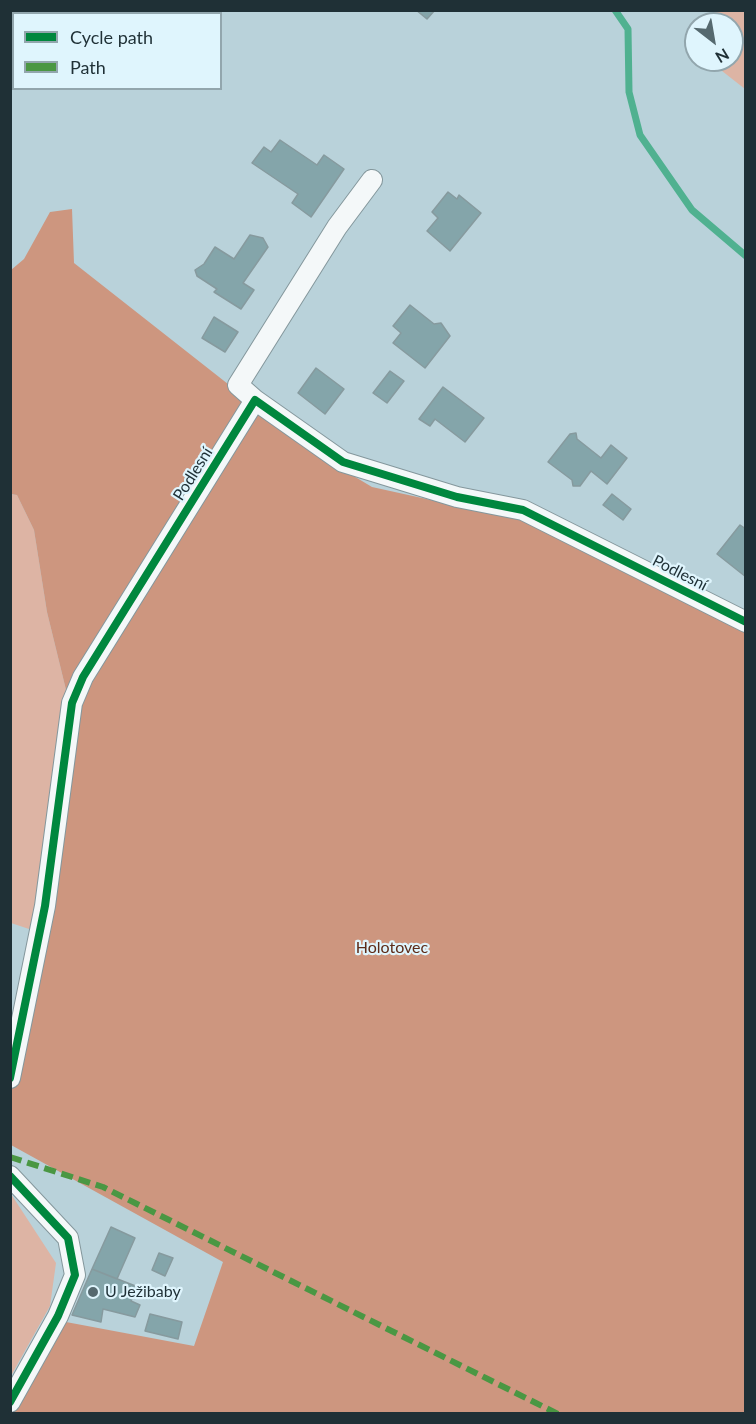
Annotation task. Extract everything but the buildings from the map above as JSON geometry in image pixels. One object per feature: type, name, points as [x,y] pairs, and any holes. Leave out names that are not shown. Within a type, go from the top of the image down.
[{"type":"street","name":"Podlesní","points":[[372,180],[337,227],[238,385],[255,400],[343,462],[458,497],[523,510],[746,622]]},
{"type":"street","name":"Podlesní","points":[[10,1077],[45,906],[72,704],[83,677],[255,400]]},
{"type":"street","points":[[10,1176],[68,1238],[75,1275],[58,1316],[10,1402]]},
{"type":"shaded area","points":[[714,10],[745,11],[745,89],[723,72],[744,72],[744,12],[714,12]]},
{"type":"shaded area","points":[[10,494],[17,495],[34,530],[47,612],[69,702],[35,931],[11,923]]},
{"type":"shaded area","points":[[11,1194],[56,1263],[50,1306],[11,1376]]},
{"type":"green space","name":"Holotovec","points":[[72,209],[74,263],[317,454],[372,487],[522,520],[745,631],[745,1413],[11,1413],[66,1322],[194,1346],[223,1262],[11,1145],[11,1037],[27,972],[69,702],[47,612],[34,530],[17,495],[11,494],[11,270],[24,259],[50,212]]},
{"type":"waterway","points":[[615,10],[628,29],[629,92],[640,135],[692,210],[746,256]]},
{"type":"marked path","points":[[10,1157],[103,1187],[558,1414]]},
{"type":"cycle path","points":[[10,1078],[45,906],[72,703],[83,677],[255,400],[343,462],[457,497],[523,510],[746,622]]},
{"type":"cycle path","points":[[10,1176],[68,1238],[75,1275],[58,1316],[10,1402]]},
{"type":"place","name":"U Ježibaby","points":[[93,1292]]}]
